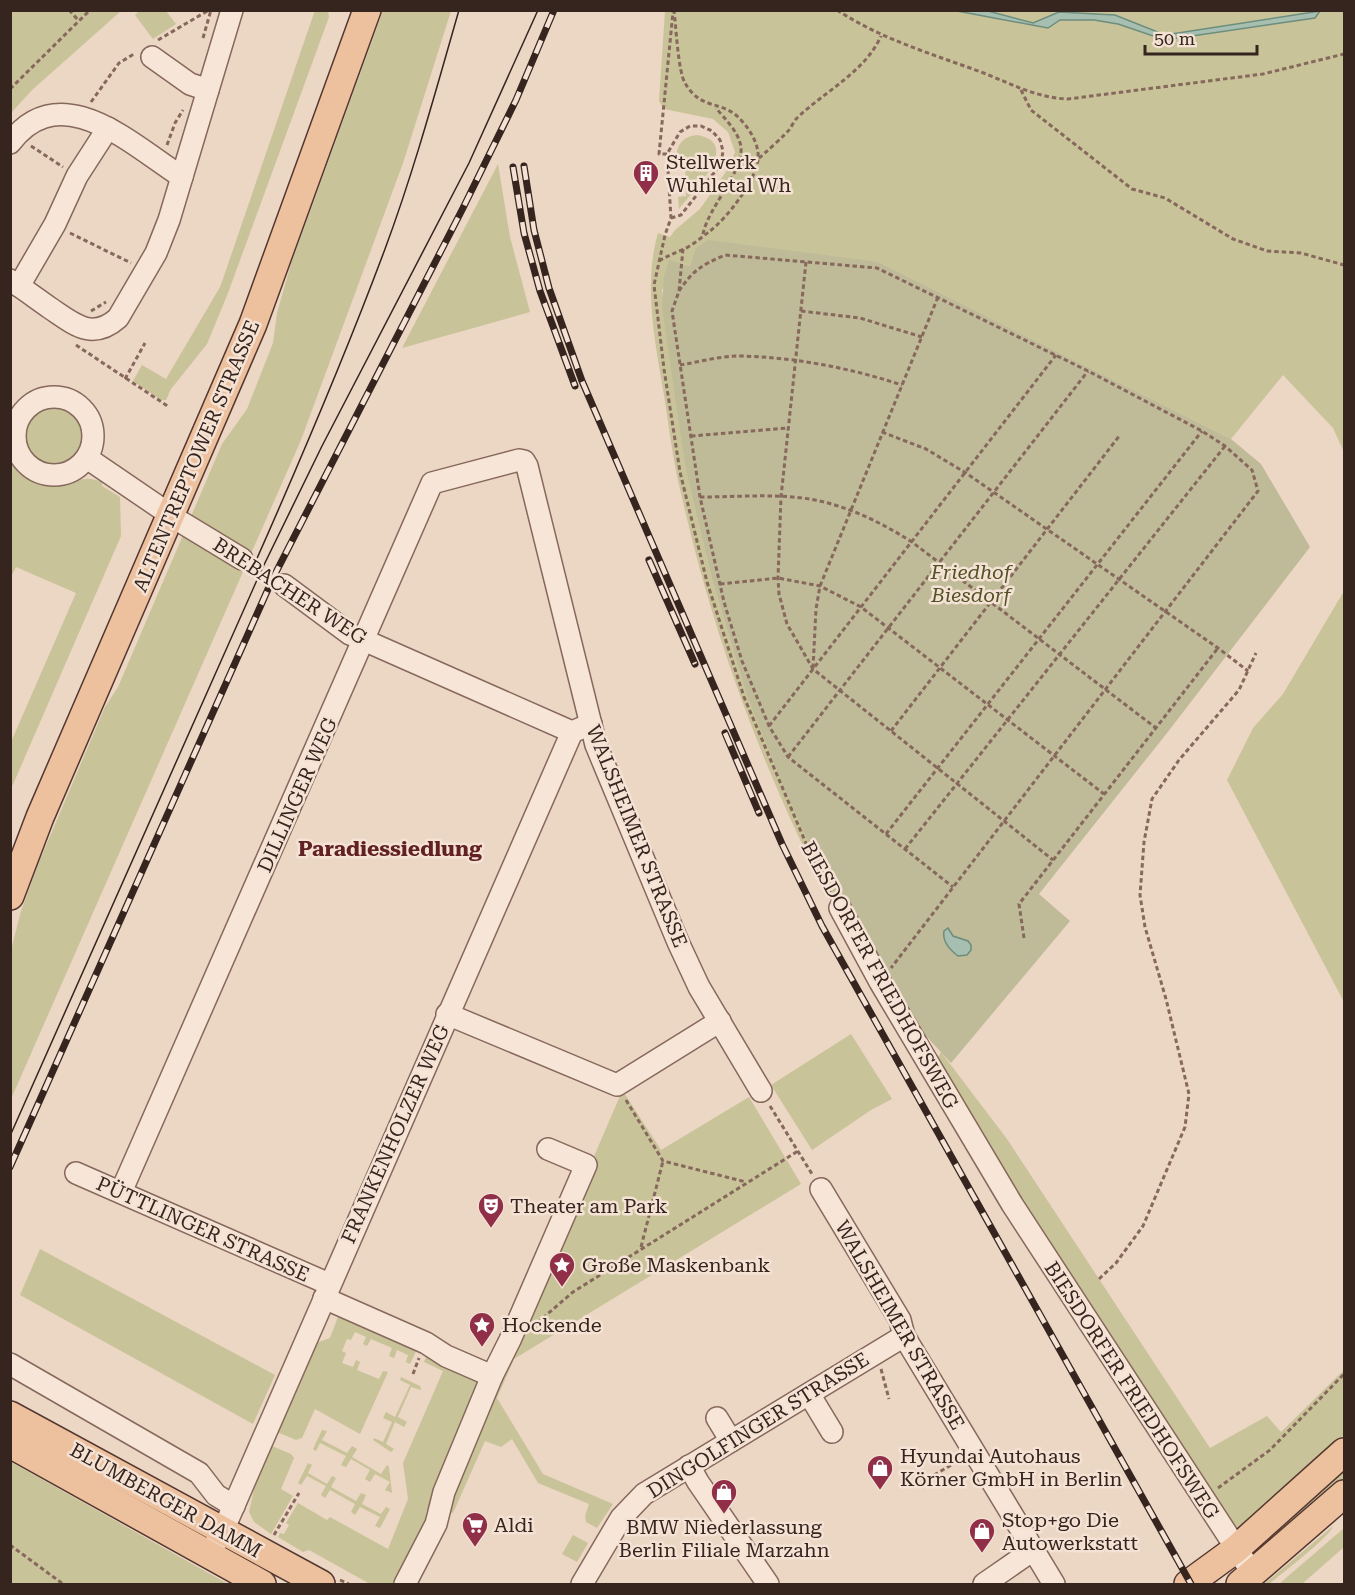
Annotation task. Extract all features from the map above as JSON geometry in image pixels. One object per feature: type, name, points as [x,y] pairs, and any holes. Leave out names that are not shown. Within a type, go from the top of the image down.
[{"type":"main road","name":"ALTENTREPTOWER STRASSE","points":[[10,896],[247,299],[351,10]]},
{"type":"main road","name":"ALTENTREPTOWER STRASSE","points":[[10,849],[258,311],[367,10]]},
{"type":"main road","name":"BLUMBERGER DAMM","points":[[10,1415],[321,1584]]},
{"type":"main road","name":"BLUMBERGER DAMM","points":[[10,1444],[262,1584]]},
{"type":"main road","points":[[1188,1584],[1236,1549],[1344,1452]]},
{"type":"main road","points":[[1246,1579],[1344,1494]]},
{"type":"street","points":[[108,128],[77,177],[55,224],[15,283],[73,324],[86,329],[109,326],[122,312],[156,253],[169,220],[232,10]]},
{"type":"street","points":[[152,57],[190,84],[208,90]]},
{"type":"street","points":[[13,139],[33,122],[50,116],[68,114],[82,116],[108,128],[182,177]]},
{"type":"street","points":[[57,396],[70,399],[90,418],[94,432],[93,445],[87,458],[79,467],[56,476],[32,469],[16,450],[16,410],[43,398],[57,396]]},
{"type":"street","name":"BREBACHER WEG","points":[[87,458],[164,511],[242,559]]},
{"type":"street","name":"DILLINGER WEG","points":[[122,1192],[432,483],[519,460],[524,461]]},
{"type":"street","name":"WALSHEIMER STRASSE","points":[[524,461],[527,466],[581,728],[596,745],[699,987],[761,1091]]},
{"type":"street","name":"BREBACHER WEG","points":[[284,585],[350,634],[581,728]]},
{"type":"street","name":"FRANKENHOLZER WEG","points":[[209,1555],[234,1506],[447,1014],[581,728]]},
{"type":"street","name":"BIESDORFER FRIEDHOFSWEG","points":[[840,909],[879,982],[1012,1204],[1236,1549],[1246,1579]]},
{"type":"street","points":[[447,1014],[617,1085],[720,1021]]},
{"type":"street","points":[[405,1584],[436,1524],[444,1492],[492,1376],[586,1165],[548,1149]]},
{"type":"street","name":"PÜTTLINGER STRASSE","points":[[76,1173],[122,1192],[327,1291],[426,1342],[446,1356],[492,1376]]},
{"type":"street","name":"WALSHEIMER STRASSE","points":[[821,1189],[900,1320],[904,1336],[1054,1584]]},
{"type":"street","name":"DINGOLFINGER STRASSE","points":[[582,1584],[621,1518],[644,1494],[904,1336]]},
{"type":"street","points":[[10,1364],[199,1473],[216,1495],[234,1506]]},
{"type":"street","points":[[809,1394],[832,1432]]},
{"type":"street","points":[[717,1418],[731,1441]]},
{"type":"street","points":[[689,1466],[768,1584]]},
{"type":"street","points":[[984,1584],[1033,1550]]},
{"type":"path","points":[[69,10],[79,21]]},
{"type":"path","points":[[10,89],[90,10]]},
{"type":"path","points":[[658,262],[683,249],[713,228],[735,204],[753,176],[759,158],[753,134],[736,115],[702,102],[694,96],[683,80],[674,10]]},
{"type":"path","points":[[667,154],[659,154],[674,10]]},
{"type":"path","points":[[837,10],[856,23],[881,35],[998,79],[1021,90],[1042,96],[1068,99],[1263,74],[1344,54]]},
{"type":"path","points":[[759,158],[788,132],[796,119],[874,51],[881,35]]},
{"type":"path","points":[[1021,90],[1031,110],[1132,189],[1165,198],[1233,239],[1267,252],[1301,253],[1344,265]]},
{"type":"path","points":[[702,236],[711,214],[738,166],[741,148],[736,134],[714,106]]},
{"type":"path","points":[[690,126],[701,126],[712,131],[720,140],[723,151],[721,164],[681,215],[671,219],[667,154],[680,132],[690,126]]},
{"type":"path","points":[[13,139],[77,177]]},
{"type":"path","name":"BIESDORFER FRIEDHOFSWEG","points":[[671,219],[664,235],[654,285],[680,472],[707,582],[744,697],[816,867],[840,909]]},
{"type":"path","points":[[55,224],[131,263]]},
{"type":"path","points":[[679,291],[683,249]]},
{"type":"path","points":[[879,982],[953,887],[1004,821],[1258,491],[1252,470],[1225,446],[1202,430],[1056,355],[877,268],[725,255],[703,264],[690,275],[679,291],[672,310],[700,497],[720,584],[742,661],[769,726],[788,757],[953,887]]},
{"type":"path","points":[[126,272],[135,256]]},
{"type":"path","points":[[806,262],[781,497],[778,578],[779,594],[787,624],[813,669],[1053,860]]},
{"type":"path","points":[[813,669],[816,609],[820,586],[938,297]]},
{"type":"path","points":[[111,298],[96,309],[80,315],[63,336],[125,380],[169,407]]},
{"type":"path","points":[[801,311],[860,318],[922,337]]},
{"type":"path","points":[[125,380],[145,343]]},
{"type":"path","points":[[769,726],[1056,355]]},
{"type":"path","points":[[680,365],[737,356],[795,361],[868,374],[902,385]]},
{"type":"path","points":[[788,757],[1088,371]]},
{"type":"path","points":[[691,436],[788,428]]},
{"type":"path","points":[[886,834],[1202,430]]},
{"type":"path","points":[[882,432],[926,449],[966,473],[1248,671]]},
{"type":"path","points":[[891,731],[1120,435]]},
{"type":"path","points":[[905,849],[1225,446]]},
{"type":"path","points":[[700,497],[781,497],[815,500],[850,510],[884,524],[912,542],[1156,728]]},
{"type":"path","name":"BREBACHER WEG","points":[[242,559],[284,585]]},
{"type":"path","points":[[720,584],[778,578],[820,586],[861,607],[1104,794]]},
{"type":"path","points":[[1024,938],[1019,904],[1218,648]]},
{"type":"path","points":[[1100,1279],[1116,1263],[1143,1226],[1185,1127],[1189,1094],[1166,999],[1145,927],[1140,895],[1144,842],[1152,799],[1179,760],[1239,690],[1256,653]]},
{"type":"path","points":[[617,1085],[663,1161],[746,1182]]},
{"type":"path","points":[[761,1091],[821,1189]]},
{"type":"path","points":[[510,1340],[516,1340],[573,1292],[798,1151]]},
{"type":"path","points":[[641,1249],[663,1161]]},
{"type":"path","points":[[413,1374],[418,1360]]},
{"type":"path","points":[[881,1368],[889,1399]]},
{"type":"path","points":[[1218,1488],[1270,1450],[1344,1374]]},
{"type":"path","points":[[934,1475],[974,1452]]},
{"type":"path","points":[[272,1539],[299,1493]]},
{"type":"path","points":[[10,1545],[63,1584]]},
{"type":"shaded area","points":[[11,10],[121,11],[32,90],[11,113]]},
{"type":"shaded area","points":[[315,10],[328,11],[329,17],[228,293],[207,344],[171,389],[166,400],[161,400],[133,381],[142,365],[166,379],[220,287]]},
{"type":"shaded area","points":[[139,11],[166,11],[176,24],[153,39],[135,15]]},
{"type":"shaded area","points":[[383,11],[451,11],[403,163],[301,440],[11,1099],[11,950],[21,911],[39,862],[105,707],[118,687],[222,444],[247,409],[273,343],[277,313],[291,264]]},
{"type":"shaded area","points":[[665,11],[1344,11],[1344,452],[1333,428],[1283,375],[1231,439],[879,262],[695,249],[690,266],[681,263],[662,290],[686,471],[712,579],[747,696],[819,866],[835,894],[843,899],[833,906],[808,857],[763,756],[725,653],[694,547],[676,469],[652,314],[651,273],[654,253],[658,233],[670,237],[700,209],[730,166],[735,152],[728,132],[713,119],[664,109],[659,101]]},
{"type":"shaded area","points":[[957,11],[988,11],[1033,23],[1059,12],[1115,15],[1165,35],[1320,11],[1315,18],[1165,40],[1118,24],[1094,20],[1060,20],[1048,28]]},
{"type":"shaded area","points":[[697,135],[710,140],[716,148],[715,157],[703,180],[679,209],[678,197],[686,196],[685,159],[676,159],[677,149],[684,139]]},
{"type":"shaded area","points":[[498,164],[510,237],[530,312],[402,348]]},
{"type":"shaded area","points":[[48,407],[60,407],[75,415],[83,430],[83,442],[75,457],[60,465],[48,465],[33,457],[25,442],[25,430],[33,415]]},
{"type":"shaded area","points":[[11,463],[21,474],[41,485],[65,485],[83,479],[102,482],[102,486],[120,497],[121,536],[11,789],[11,742],[76,593],[16,567],[11,577]]},
{"type":"shaded area","points":[[1344,591],[1344,1002],[1227,780],[1253,728],[1283,694]]},
{"type":"shaded area","points":[[948,928],[953,936],[968,941],[971,945],[971,950],[967,955],[958,956],[947,945],[944,931]]},
{"type":"shaded area","points":[[851,1034],[892,1099],[871,1110],[812,1150],[771,1085]]},
{"type":"shaded area","points":[[941,1052],[1007,1139],[1210,1448],[1267,1416],[1281,1432],[1344,1370],[1344,1435],[1239,1528],[1227,1519],[934,1064]]},
{"type":"shaded area","points":[[624,1093],[661,1150],[749,1097],[801,1184],[514,1359],[497,1398],[543,1474],[613,1504],[597,1528],[586,1522],[585,1516],[589,1504],[538,1483],[512,1439],[501,1447],[485,1441],[453,1513],[450,1512],[451,1488],[620,1096]]},
{"type":"shaded area","points":[[40,1249],[275,1375],[253,1424],[20,1295]]},
{"type":"shaded area","points":[[339,1314],[418,1347],[410,1364],[406,1362],[408,1355],[397,1350],[394,1358],[389,1356],[392,1348],[371,1339],[367,1346],[363,1344],[366,1337],[355,1332],[351,1340],[347,1339],[342,1351],[346,1353],[342,1363],[353,1367],[356,1360],[360,1362],[357,1370],[379,1379],[383,1371],[388,1372],[360,1434],[315,1409],[302,1438],[296,1440],[277,1432],[316,1343],[330,1338]]},
{"type":"shaded area","points":[[428,1352],[470,1371],[481,1384],[479,1394],[426,1512],[426,1529],[395,1584],[370,1584],[309,1550],[303,1552],[278,1537],[280,1533],[284,1534],[289,1525],[286,1523],[298,1503],[327,1520],[330,1517],[388,1549],[408,1499],[403,1463],[443,1371],[424,1362]]},
{"type":"shaded area","points":[[401,1377],[420,1386],[421,1390],[411,1387],[398,1417],[407,1422],[404,1427],[395,1422],[386,1444],[394,1449],[391,1452],[373,1440],[374,1438],[383,1442],[392,1422],[383,1418],[386,1412],[395,1417],[410,1385],[400,1380]]},
{"type":"shaded area","points":[[322,1430],[327,1431],[322,1440],[347,1453],[352,1446],[357,1449],[352,1457],[381,1474],[387,1465],[392,1493],[385,1490],[390,1482],[375,1474],[370,1482],[365,1479],[370,1470],[351,1459],[346,1467],[341,1465],[346,1456],[320,1443],[316,1451],[313,1449]]},
{"type":"shaded area","points":[[272,1446],[291,1454],[294,1458],[281,1489],[293,1496],[271,1534],[254,1522],[249,1512],[256,1481]]},
{"type":"shaded area","points":[[11,1462],[228,1584],[11,1584]]},
{"type":"shaded area","points":[[308,1463],[312,1465],[308,1473],[327,1484],[332,1476],[336,1478],[331,1487],[356,1501],[361,1493],[366,1495],[362,1504],[381,1514],[386,1507],[390,1509],[380,1528],[375,1526],[380,1517],[360,1507],[355,1515],[351,1512],[355,1504],[330,1490],[325,1498],[321,1495],[326,1486],[307,1476],[301,1485],[298,1483]]},
{"type":"shaded area","points":[[1344,1464],[1344,1479],[1257,1553],[1252,1553]]},
{"type":"shaded area","points":[[1333,1526],[1324,1538],[1305,1555],[1269,1584],[1264,1584]]},
{"type":"shaded area","points":[[1344,1528],[1344,1547],[1302,1584],[1279,1584]]},
{"type":"shaded area","points":[[573,1535],[588,1543],[577,1562],[562,1554]]},
{"type":"green space","name":"Friedhof Biesdorf","points":[[708,240],[879,262],[1231,439],[1261,464],[1310,547],[1039,894],[1070,921],[951,1063],[902,1010],[848,914],[851,905],[835,894],[819,866],[747,696],[712,579],[686,471],[662,307],[664,276],[669,260],[690,266],[695,249]]},
{"type":"tram line","points":[[251,572],[320,412],[396,220],[459,10]]},
{"type":"tram line","points":[[10,1136],[261,571],[322,446],[469,163],[538,10]]},
{"type":"railway","points":[[10,1167],[273,578],[463,208],[516,100],[554,10]]},
{"type":"railway","points":[[524,166],[534,230],[549,288],[582,381],[782,844],[822,926],[1191,1584]]},
{"type":"railway","points":[[513,167],[524,233],[540,291],[575,386]]},
{"type":"railway","points":[[649,560],[695,664]]},
{"type":"railway","points":[[725,733],[759,813]]},
{"type":"place","name":"Stellwerk Wuhletal Wh","points":[[646,196]]},
{"type":"place","name":"Theater am Park","points":[[491,1229]]},
{"type":"place","name":"Große Maskenbank","points":[[562,1288]]},
{"type":"place","name":"Hockende","points":[[482,1348]]},
{"type":"place","name":"Hyundai Autohaus Körner GmbH in Berlin","points":[[880,1491]]},
{"type":"place","name":"BMW Niederlassung Berlin Filiale Marzahn","points":[[724,1515]]},
{"type":"place","name":"Aldi","points":[[475,1548]]},
{"type":"place","name":"Stop+go Die Autowerkstatt","points":[[982,1554]]},
{"type":"district","name":"Paradiessiedlung","points":[[390,849]]}]
